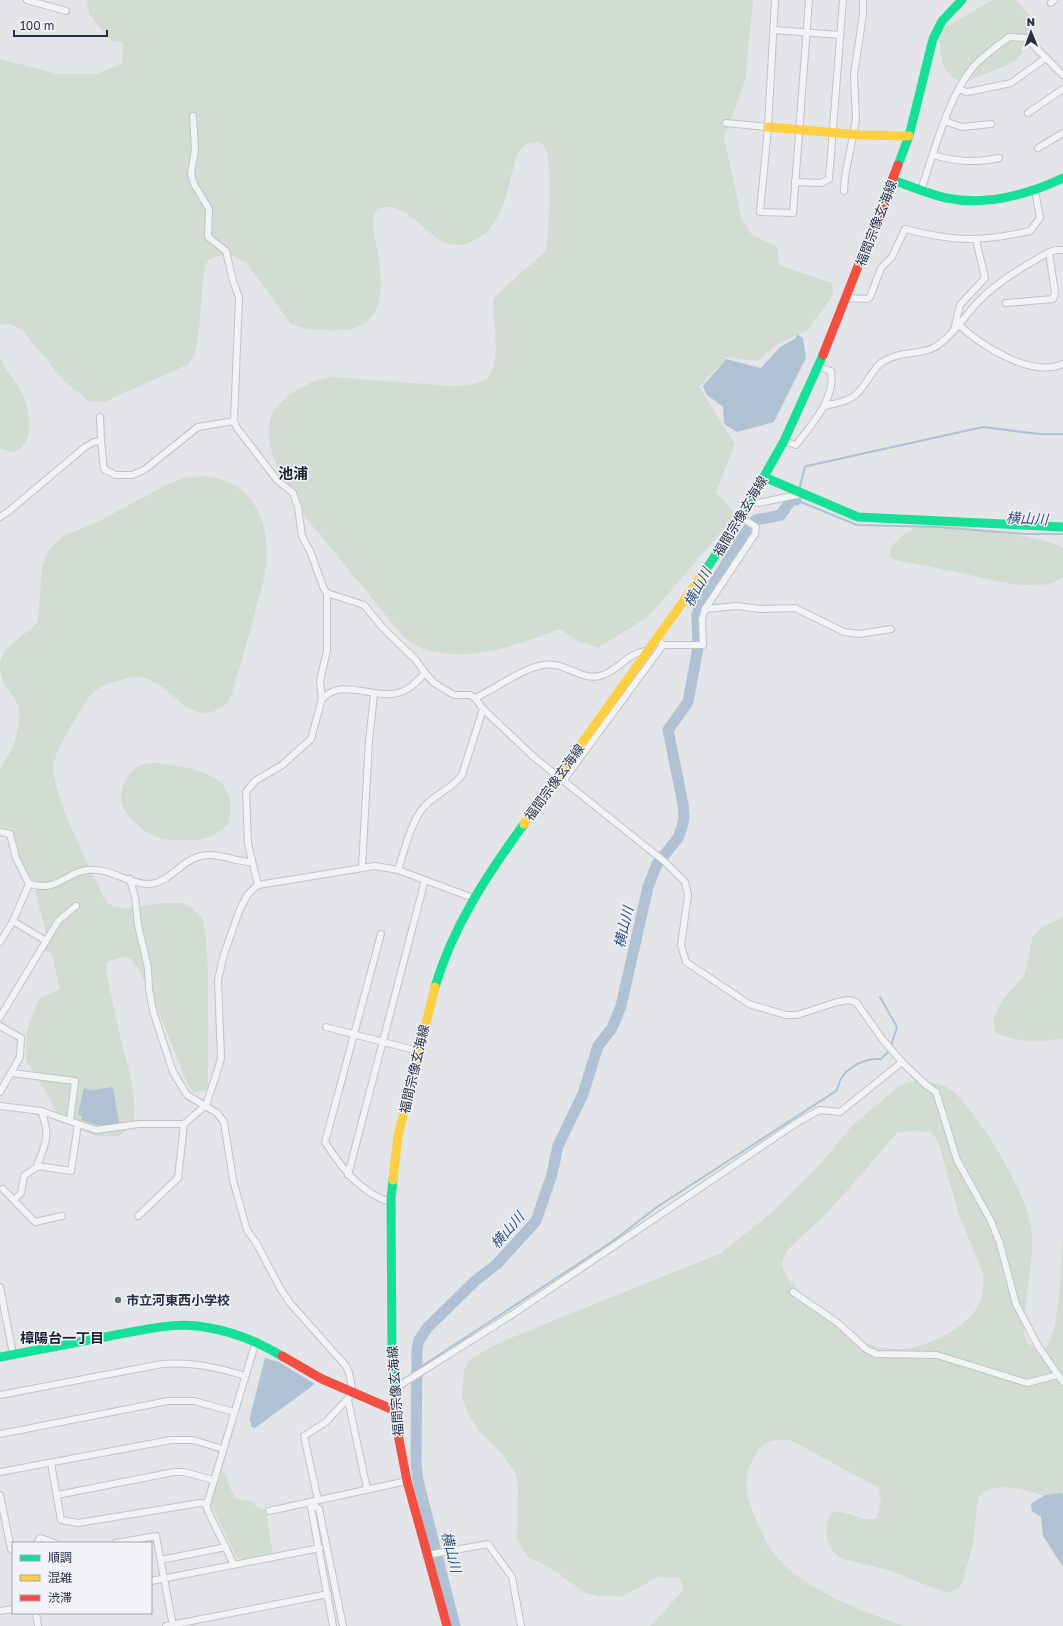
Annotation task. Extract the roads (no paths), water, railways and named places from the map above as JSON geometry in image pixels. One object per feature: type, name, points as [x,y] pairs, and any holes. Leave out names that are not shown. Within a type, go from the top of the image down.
[{"type":"main road","name":"福間宗像玄海線","points":[[447,1626],[407,1481],[398,1436],[394,1389],[392,1328],[391,1202],[393,1167],[398,1136],[418,1051],[439,974],[455,933],[473,898],[561,779],[649,651],[660,642],[741,517],[784,441],[819,367],[893,180],[909,136],[933,39],[942,21],[962,0]]},
{"type":"main road","points":[[768,127],[854,134],[909,136]]},
{"type":"main road","points":[[893,180],[946,198],[970,200],[992,199],[1035,190],[1063,178]]},
{"type":"main road","points":[[764,477],[858,517],[1063,527]]},
{"type":"main road","points":[[0,1357],[147,1329],[175,1326],[220,1329],[256,1341],[351,1396],[396,1411]]},
{"type":"street","points":[[27,0],[66,11]]},
{"type":"street","points":[[775,0],[768,127],[760,212],[793,213],[808,32],[809,0]]},
{"type":"street","points":[[795,182],[821,183],[829,179],[843,0]]},
{"type":"street","points":[[844,191],[845,176],[856,120],[854,75],[863,14],[863,0]]},
{"type":"street","points":[[774,30],[840,35]]},
{"type":"street","points":[[921,190],[958,89],[978,62],[1009,36],[1026,38],[1063,75]]},
{"type":"street","points":[[958,89],[966,92],[1012,83],[1046,58]]},
{"type":"street","points":[[1028,113],[1063,89]]},
{"type":"street","points":[[193,116],[195,149],[191,167],[192,178],[208,208],[208,237],[226,251],[233,281],[239,297],[234,421],[236,428],[269,471],[293,494],[298,506],[302,536],[313,558],[320,583],[327,593],[327,650],[320,681],[322,699],[311,739],[282,765],[254,781],[246,792],[248,844],[258,885]]},
{"type":"street","points":[[945,121],[962,127],[991,124]]},
{"type":"street","points":[[726,123],[768,127]]},
{"type":"street","points":[[1038,148],[1063,133]]},
{"type":"street","points":[[933,155],[955,161],[977,162],[999,158]]},
{"type":"street","points":[[847,298],[867,299],[870,297],[881,268],[892,256],[905,229],[940,237],[976,240],[1030,231],[1040,218],[1035,190]]},
{"type":"street","points":[[954,330],[960,305],[985,278],[976,240]]},
{"type":"street","points":[[825,406],[848,400],[854,396],[881,363],[907,353],[925,351],[937,346],[992,290],[1022,268],[1049,252],[1063,250]]},
{"type":"street","points":[[1006,303],[1054,299],[1055,293],[1049,252]]},
{"type":"street","points":[[959,325],[973,338],[1007,359],[1046,368],[1063,364]]},
{"type":"street","points":[[784,441],[796,445],[825,406],[832,376],[831,371],[819,367]]},
{"type":"street","points":[[100,417],[104,469],[115,475],[132,475],[144,470],[198,428],[234,421]]},
{"type":"street","points":[[0,516],[9,511],[85,447],[94,442],[101,441]]},
{"type":"street","points":[[750,501],[759,504],[801,494]]},
{"type":"street","points":[[561,779],[660,642],[704,645],[702,619],[705,609],[755,534],[756,527],[741,517]]},
{"type":"street","points":[[327,593],[364,605],[386,632],[416,660],[425,673],[448,692],[454,695],[470,695],[475,698],[483,709],[561,779],[664,862],[685,882],[688,895],[681,945],[686,962],[749,1004],[786,1015],[797,1015],[837,1002],[848,1000],[856,1002],[883,1040],[902,1062],[926,1085],[936,1092],[957,1160],[991,1221],[1000,1244],[1016,1304],[1038,1346],[1063,1382]]},
{"type":"street","points":[[705,609],[738,606],[760,609],[795,608],[844,632],[859,634],[891,629]]},
{"type":"street","points":[[475,698],[538,666],[555,665],[590,677],[599,676],[641,651],[649,651]]},
{"type":"street","points":[[322,699],[332,691],[344,689],[374,694],[387,694],[409,689],[425,673]]},
{"type":"street","points":[[362,867],[369,741],[374,694]]},
{"type":"street","points":[[398,870],[408,840],[424,806],[456,784],[462,775],[483,709]]},
{"type":"street","points":[[0,832],[10,834],[16,858],[29,884]]},
{"type":"street","points":[[29,884],[42,886],[57,884],[86,870],[103,870],[147,884],[155,883],[162,881],[185,862],[202,855],[217,854],[239,862],[252,862]]},
{"type":"street","points":[[0,1106],[41,1111],[96,1130],[103,1130],[139,1124],[184,1124],[206,1106],[220,1058],[217,990],[224,954],[240,909],[248,894],[258,885],[375,866],[398,870],[473,898]]},
{"type":"street","points":[[130,879],[138,925],[148,968],[149,990],[173,1072],[187,1095],[221,1117],[226,1127],[233,1180],[247,1230],[257,1244],[280,1288],[290,1303],[346,1366],[349,1373],[351,1396],[367,1489]]},
{"type":"street","points":[[348,1175],[426,880]]},
{"type":"street","points":[[0,942],[13,920],[29,884]]},
{"type":"street","points":[[0,1017],[58,921],[76,906]]},
{"type":"street","points":[[13,920],[46,941]]},
{"type":"street","points":[[381,934],[325,1142],[348,1175],[381,1200],[391,1202]]},
{"type":"street","points":[[0,1026],[21,1038],[20,1057],[0,1092]]},
{"type":"street","points":[[326,1026],[418,1051]]},
{"type":"street","points":[[394,1389],[513,1314],[798,1122],[820,1110],[840,1112],[902,1062]]},
{"type":"street","points":[[12,1073],[75,1081],[70,1120]]},
{"type":"street","points":[[38,1166],[47,1136],[46,1126],[41,1111]]},
{"type":"street","points":[[14,1200],[21,1193],[24,1176],[38,1166],[71,1170],[78,1124]]},
{"type":"street","points":[[138,1216],[178,1178],[184,1124]]},
{"type":"street","points":[[3,1189],[34,1222],[62,1216]]},
{"type":"street","points":[[0,1287],[13,1354]]},
{"type":"street","points":[[793,1292],[838,1323],[866,1349],[876,1354],[937,1355],[953,1358],[1000,1376],[1027,1383],[1058,1375]]},
{"type":"street","points":[[234,1565],[207,1509],[207,1504],[256,1341]]},
{"type":"street","points":[[0,1395],[162,1364],[203,1364],[245,1376]]},
{"type":"street","points":[[318,1500],[304,1436],[326,1422],[351,1396]]},
{"type":"street","points":[[0,1434],[168,1401],[194,1401],[234,1412]]},
{"type":"street","points":[[0,1472],[171,1440],[193,1440],[223,1449]]},
{"type":"street","points":[[51,1463],[58,1495],[61,1520],[78,1523],[200,1503],[207,1504]]},
{"type":"street","points":[[58,1495],[174,1472],[184,1472],[213,1480]]},
{"type":"street","points":[[269,1510],[407,1481]]},
{"type":"street","points":[[0,1495],[12,1550]]},
{"type":"street","points":[[310,1502],[334,1626]]},
{"type":"street","points":[[310,1502],[319,1509],[343,1626]]},
{"type":"street","points":[[122,1542],[156,1536],[164,1579],[170,1626],[328,1594]]},
{"type":"street","points":[[38,1542],[40,1538],[52,1542]]},
{"type":"street","points":[[427,1555],[488,1544],[512,1577],[521,1626]]},
{"type":"street","points":[[161,1560],[226,1548]]},
{"type":"street","points":[[152,1581],[320,1548]]},
{"type":"street","points":[[0,1611],[12,1609]]},
{"type":"street","points":[[36,1614],[38,1626]]},
{"type":"water","points":[[797,334],[803,338],[806,358],[774,422],[737,432],[724,424],[723,407],[706,394],[703,386],[726,359],[761,368],[780,347],[796,338]]},
{"type":"water","points":[[113,1087],[119,1123],[101,1126],[81,1120],[82,1117],[78,1114],[84,1088],[92,1090]]},
{"type":"water","points":[[265,1358],[279,1362],[315,1384],[255,1428],[251,1427],[251,1422],[249,1421]]},
{"type":"water","points":[[1062,1493],[1063,1567],[1043,1536],[1041,1517],[1032,1511],[1031,1504],[1045,1495]]},
{"type":"waterway","points":[[799,490],[805,467],[807,466],[983,427],[1039,434],[1063,434]]},
{"type":"waterway","name":"横山川","points":[[797,496],[796,500],[857,525],[938,527],[1025,534],[1063,534]]},
{"type":"waterway","name":"横山川","points":[[455,1626],[418,1481],[416,1462],[417,1349],[419,1340],[428,1327],[475,1281],[497,1264],[536,1221],[552,1174],[558,1146],[583,1094],[598,1046],[612,1028],[621,1006],[648,887],[657,864],[678,838],[682,827],[684,817],[683,804],[668,730],[688,702],[698,648],[697,615],[700,605],[750,526],[756,520],[781,515],[791,500],[796,500]]},
{"type":"waterway","points":[[880,997],[897,1027],[891,1046]]},
{"type":"waterway","points":[[416,1370],[613,1241],[657,1207],[836,1091],[842,1077],[854,1066],[864,1061],[881,1059],[890,1050]]},
{"type":"place","name":"市立河東西小学校","points":[[118,1300]]},
{"type":"district","name":"池浦","points":[[293,473]]},
{"type":"district","name":"樟陽台一丁目","points":[[62,1337]]}]
